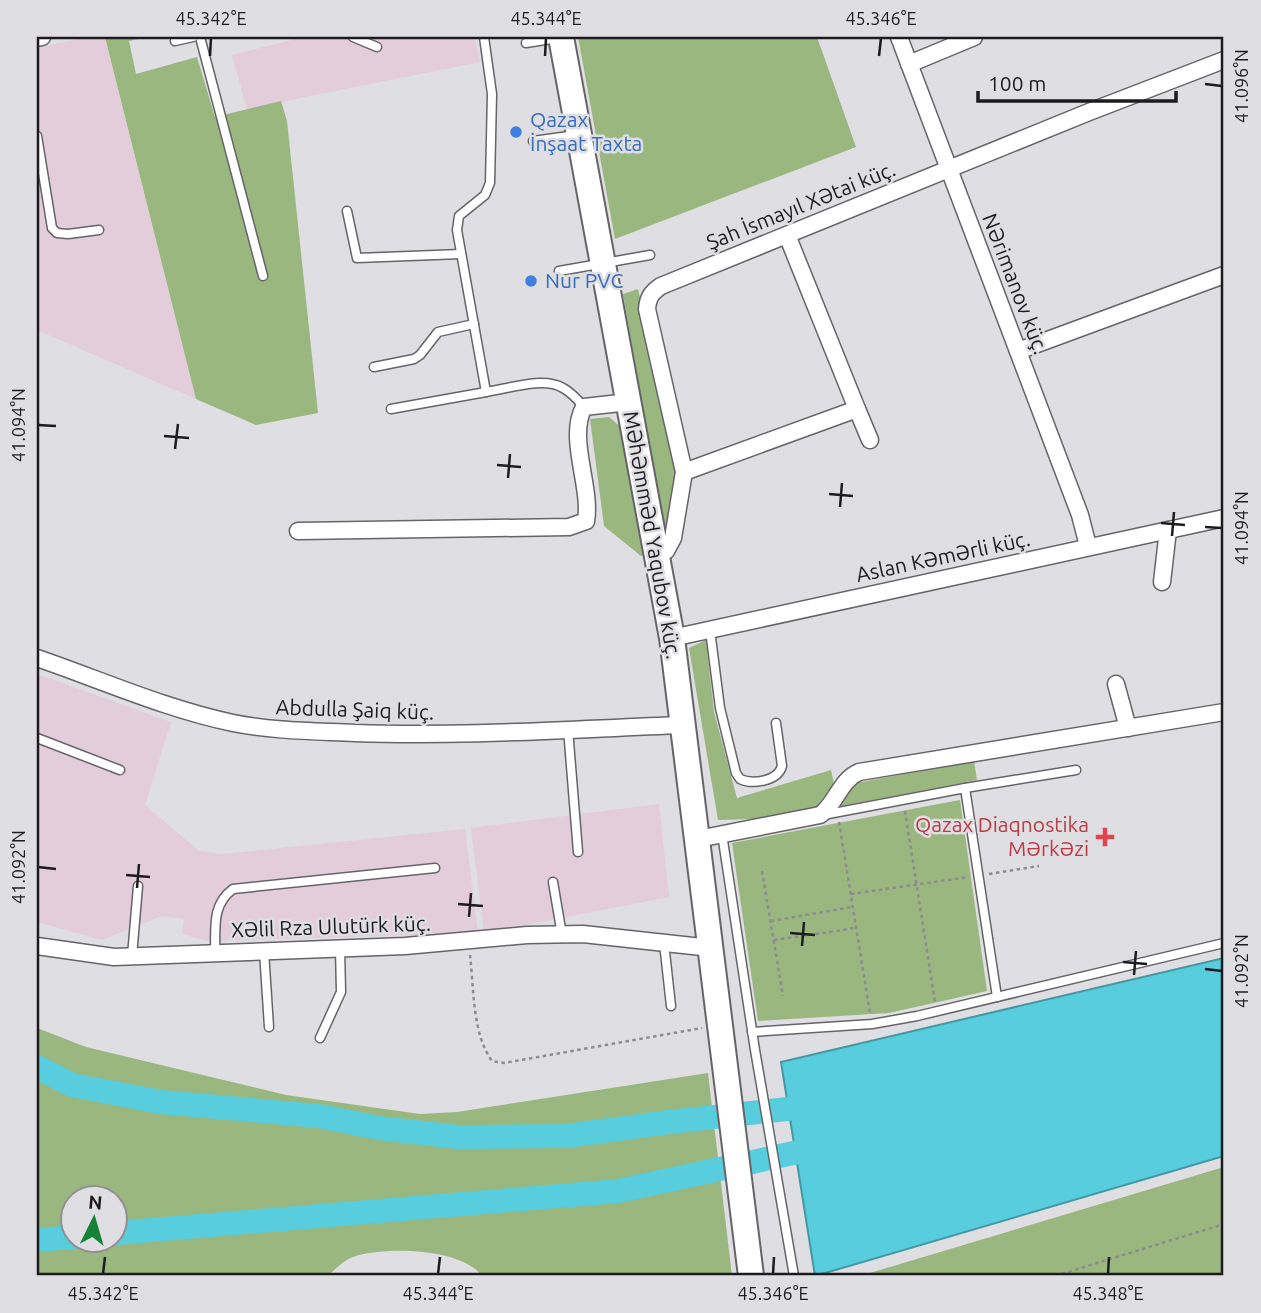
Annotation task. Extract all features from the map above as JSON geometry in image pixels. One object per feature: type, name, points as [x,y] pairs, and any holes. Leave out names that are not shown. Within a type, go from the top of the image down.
[{"type":"main road","name":"Məhəmməd Yaqubov küç.","points":[[561,37],[658,553],[683,725],[710,836],[711,948],[751,1276]]},
{"type":"street","points":[[37,38],[42,37]]},
{"type":"street","name":"Nərimanov küç.","points":[[899,37],[1080,515],[1088,546]]},
{"type":"street","points":[[909,64],[974,37]]},
{"type":"street","name":"Şah İsmayıl Xətai küç.","points":[[658,553],[666,551],[673,538],[684,472],[647,309],[652,292],[949,169],[1224,60]]},
{"type":"street","points":[[787,235],[870,440]]},
{"type":"street","points":[[1017,351],[1224,275]]},
{"type":"street","points":[[298,531],[580,525],[586,521],[588,510],[579,429],[581,413],[584,407],[629,402]]},
{"type":"street","points":[[684,472],[857,409]]},
{"type":"street","name":"Aslan Kəmərli küç.","points":[[672,638],[1224,518]]},
{"type":"street","points":[[1161,582],[1168,530]]},
{"type":"street","name":"Abdulla Şaiq küç.","points":[[37,658],[185,710],[233,723],[273,729],[387,734],[683,725]]},
{"type":"street","points":[[1116,684],[1128,728]]},
{"type":"street","points":[[710,836],[820,815],[828,810],[848,779],[859,772],[1224,712]]},
{"type":"street","name":"Xəlil Rza Ulutürk küç.","points":[[37,946],[114,957],[468,942],[527,935],[583,934],[711,948]]},
{"type":"lane","points":[[175,41],[193,37]]},
{"type":"lane","points":[[200,37],[263,276]]},
{"type":"lane","points":[[352,37],[377,47]]},
{"type":"lane","points":[[484,37],[492,94],[490,183],[485,195],[459,216],[457,230],[486,392]]},
{"type":"lane","points":[[526,43],[561,37]]},
{"type":"lane","points":[[533,141],[580,135]]},
{"type":"lane","points":[[37,136],[52,228],[57,233],[68,234],[100,230]]},
{"type":"lane","points":[[347,211],[357,258],[461,254]]},
{"type":"lane","points":[[559,271],[650,255]]},
{"type":"lane","points":[[374,367],[414,359],[438,332],[474,324]]},
{"type":"lane","points":[[391,409],[543,383],[556,384],[566,389],[584,407]]},
{"type":"lane","points":[[710,630],[720,708],[736,773],[740,779],[755,781],[777,776],[781,771],[776,723]]},
{"type":"lane","points":[[568,729],[578,852]]},
{"type":"lane","points":[[37,738],[121,770]]},
{"type":"lane","points":[[820,815],[1076,770]]},
{"type":"lane","points":[[965,789],[997,997]]},
{"type":"lane","points":[[710,836],[752,1032],[794,1276]]},
{"type":"lane","points":[[215,953],[218,907],[223,897],[233,890],[435,868]]},
{"type":"lane","points":[[553,883],[562,935]]},
{"type":"lane","points":[[132,956],[138,886]]},
{"type":"lane","points":[[664,943],[671,1006]]},
{"type":"lane","points":[[752,1032],[872,1024],[936,1012],[1224,943]]},
{"type":"lane","points":[[320,1038],[341,992],[340,948]]},
{"type":"lane","points":[[264,951],[269,1027]]},
{"type":"path","points":[[904,801],[936,1012]]},
{"type":"path","points":[[838,812],[872,1024]]},
{"type":"path","points":[[850,894],[1039,866]]},
{"type":"path","points":[[762,871],[783,996]]},
{"type":"path","points":[[771,921],[852,907]]},
{"type":"path","points":[[774,940],[856,928]]},
{"type":"path","points":[[468,942],[478,1024],[485,1051],[492,1061],[504,1063],[721,1030]]},
{"type":"path","points":[[1055,1276],[1224,1224]]},
{"type":"shaded area","points":[[86,37],[105,37],[196,399],[37,330],[37,48]]},
{"type":"shaded area","points":[[303,37],[475,37],[480,62],[247,109],[232,55]]},
{"type":"shaded area","points":[[37,674],[171,722],[145,805],[199,851],[223,854],[465,829],[478,933],[207,941],[182,934],[184,919],[162,916],[102,940],[37,922]]},
{"type":"shaded area","points":[[659,804],[669,897],[484,933],[471,828]]},
{"type":"green space","points":[[105,37],[147,37],[129,41],[136,74],[197,57],[215,117],[281,101],[287,121],[318,413],[256,425],[196,399]]},
{"type":"green space","points":[[578,37],[817,37],[856,147],[615,239]]},
{"type":"green space","points":[[638,289],[680,470],[668,536],[665,535],[623,294]]},
{"type":"green space","points":[[609,417],[623,429],[647,554],[641,556],[604,526],[590,419]]},
{"type":"green space","points":[[706,640],[714,712],[737,798],[831,770],[834,784],[816,807],[754,819],[718,820],[689,648]]},
{"type":"green space","points":[[974,761],[977,780],[841,806],[839,800],[856,783]]},
{"type":"green space","points":[[960,800],[987,991],[889,1013],[758,1021],[732,843]]},
{"type":"green space","points":[[37,1028],[86,1047],[286,1095],[420,1114],[457,1112],[708,1073],[732,1276],[482,1276],[472,1267],[441,1255],[383,1251],[353,1257],[327,1276],[37,1276]]},
{"type":"green space","points":[[1224,1167],[1224,1276],[860,1276]]},
{"type":"water","points":[[1224,958],[1224,1156],[815,1276],[781,1062]]},
{"type":"waterway","points":[[37,1067],[72,1085],[161,1102],[319,1116],[379,1128],[458,1137],[566,1136],[787,1109]]},
{"type":"waterway","points":[[130,1232],[618,1191],[826,1146]]},
{"type":"waterway","points":[[37,1240],[60,1238]]},
{"type":"place","name":"Qazax İnşaat Taxta","points":[[516,132]]},
{"type":"place","name":"Nur PVC","points":[[531,281]]},
{"type":"place","name":"Qazax Diaqnostika Mərkəzi","points":[[1105,837]]}]
